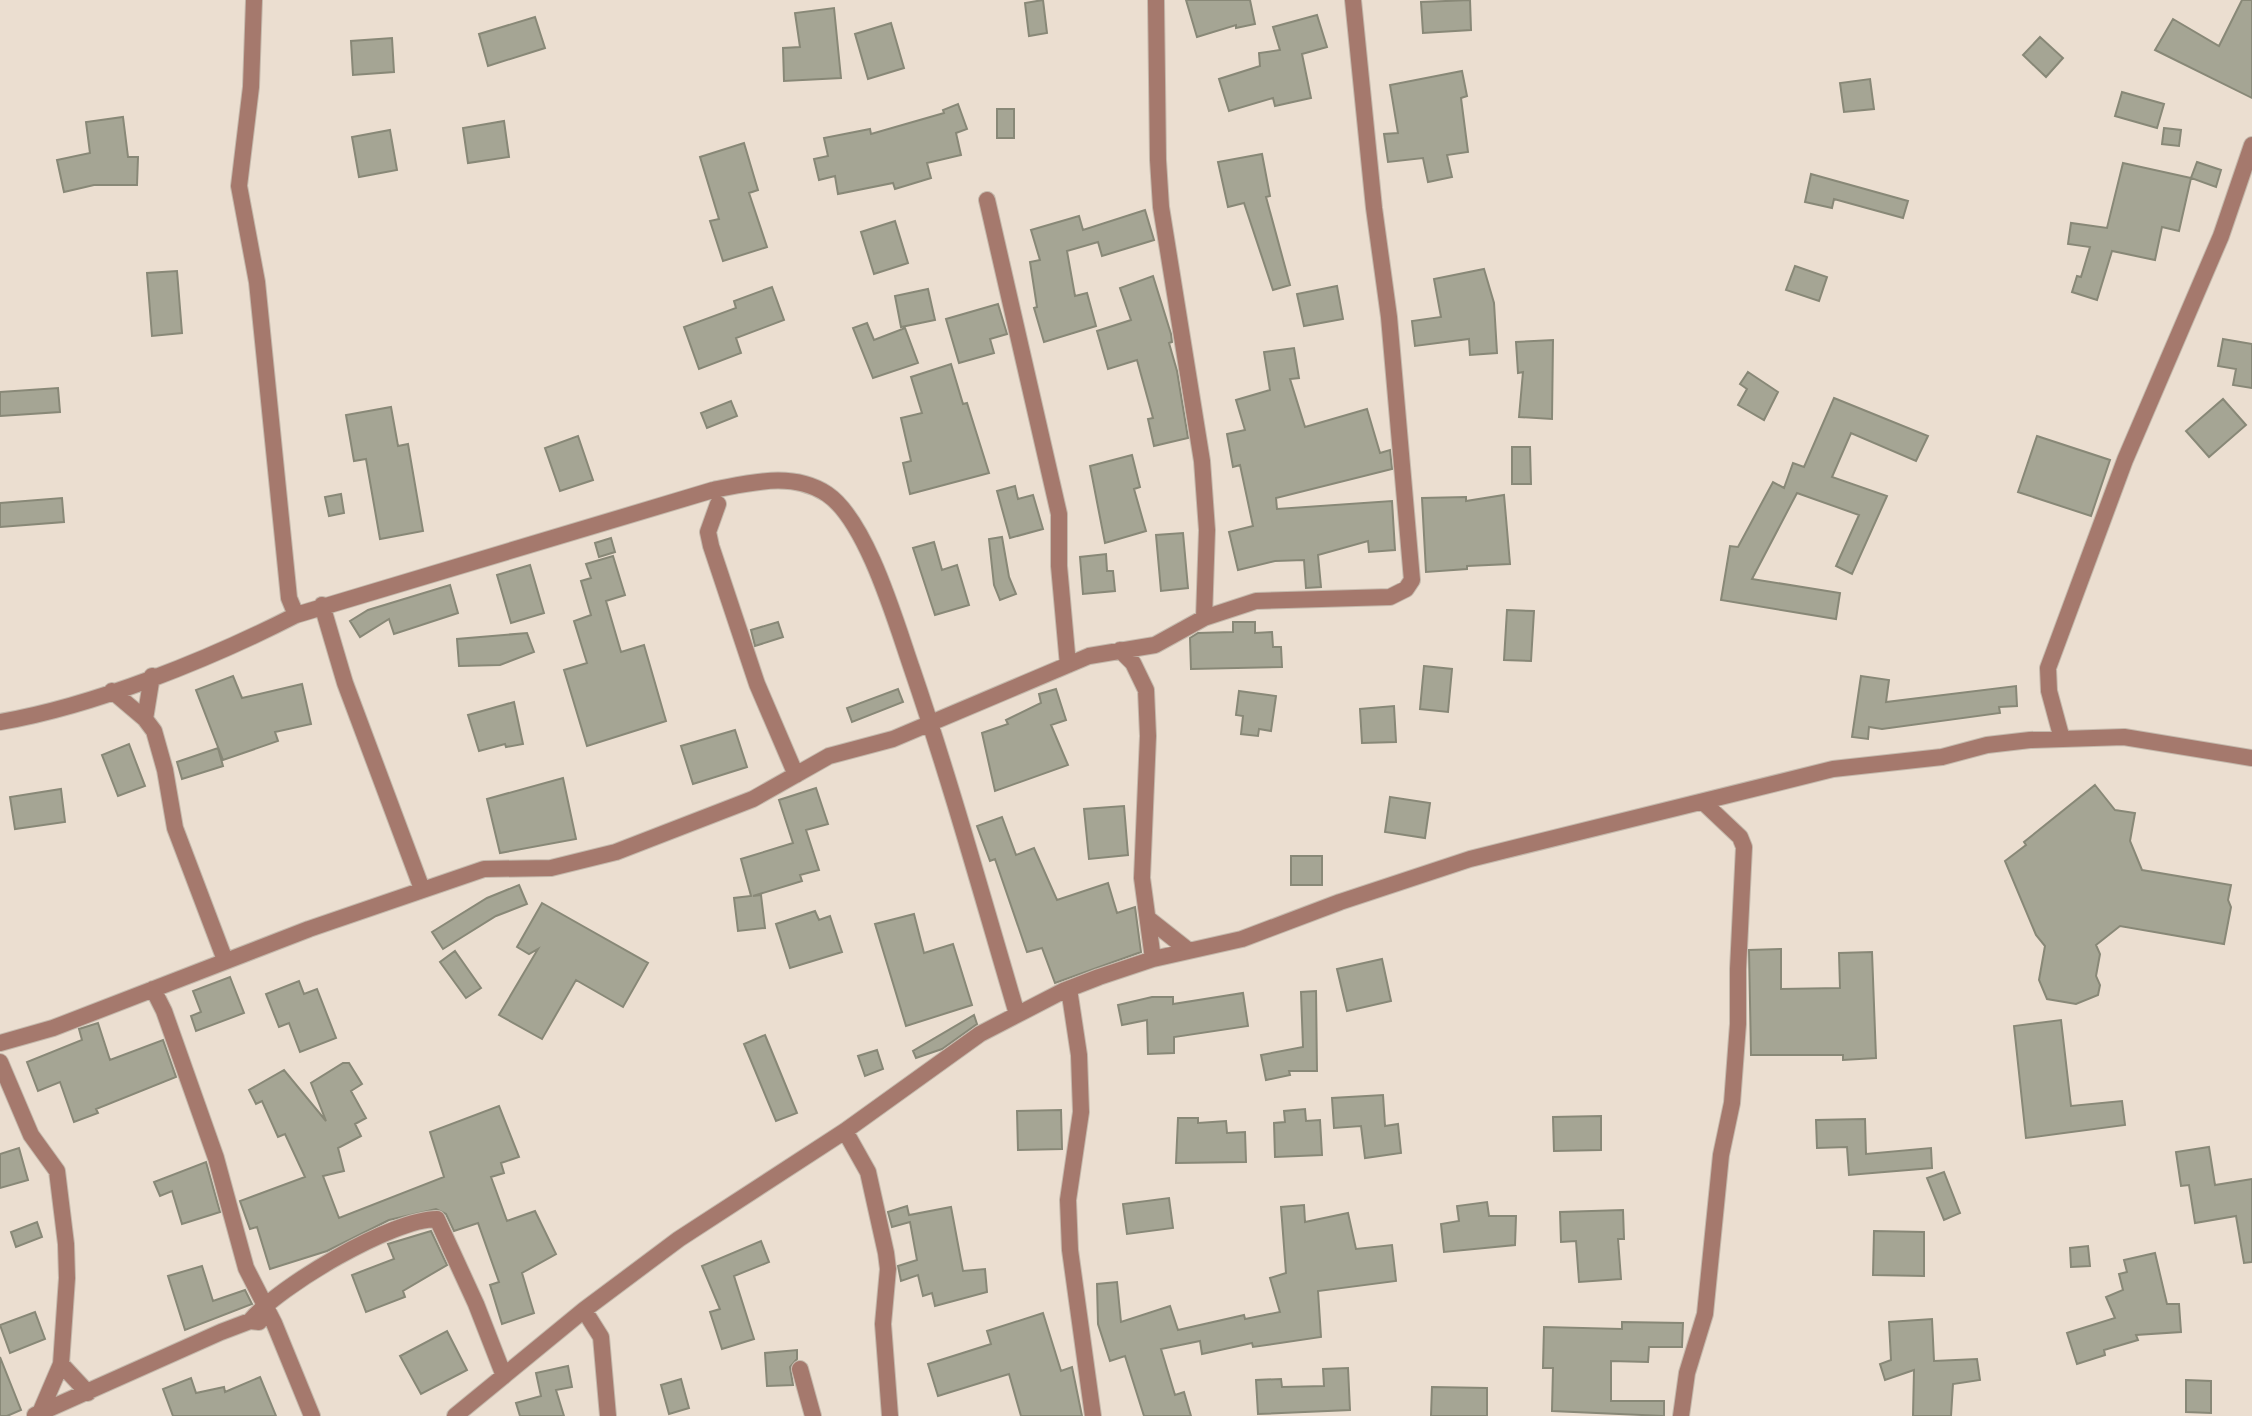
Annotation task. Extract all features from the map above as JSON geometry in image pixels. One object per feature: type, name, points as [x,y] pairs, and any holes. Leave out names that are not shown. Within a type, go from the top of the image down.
[{"type":"street","points":[[254,0],[251,87],[239,186],[257,282],[289,598],[296,615]]},
{"type":"street","points":[[1156,0],[1160,184],[1202,461],[1207,530],[1204,618]]},
{"type":"street","points":[[0,1043],[53,1028],[225,960],[484,869],[551,867],[597,858],[753,799],[829,756],[892,739],[1104,652],[1155,645],[1204,618],[1256,601],[1390,597],[1406,589],[1412,580],[1389,317],[1374,208],[1353,0]]},
{"type":"street","points":[[2062,739],[2049,691],[2048,668],[2125,460],[2221,236],[2252,145]]},
{"type":"street","points":[[987,200],[1059,514],[1059,566],[1068,665]]},
{"type":"street","points":[[0,722],[112,691],[222,652],[321,605],[713,490],[764,481],[795,481],[828,495],[855,527],[884,586],[931,724],[1017,1014]]},
{"type":"street","points":[[719,504],[708,532],[711,546],[757,684],[796,775]]},
{"type":"street","points":[[321,605],[345,683],[422,889]]},
{"type":"street","points":[[1142,678],[1155,645]]},
{"type":"street","points":[[1120,650],[1133,663],[1142,678],[1148,736],[1142,878],[1150,920],[1153,959]]},
{"type":"street","points":[[145,719],[152,677]]},
{"type":"street","points":[[112,691],[145,719],[160,744],[175,828],[225,960]]},
{"type":"street","points":[[455,1416],[584,1310],[679,1239],[845,1131],[980,1034],[1069,989],[1153,959],[1242,939],[1340,902],[1470,859],[1833,769],[1942,757],[1987,745],[2124,737],[2252,758]]},
{"type":"street","points":[[1681,1416],[1687,1373],[1705,1314],[1721,1155],[1732,1103],[1738,1024],[1744,846],[1740,837],[1703,802]]},
{"type":"street","points":[[1150,920],[1188,950]]},
{"type":"street","points":[[153,989],[164,1011],[216,1158],[246,1268],[274,1323],[312,1416]]},
{"type":"street","points":[[1069,989],[1079,1055],[1081,1112],[1068,1200],[1070,1250],[1093,1416]]},
{"type":"street","points":[[0,1062],[31,1135],[57,1171],[68,1266],[61,1364],[36,1415]]},
{"type":"street","points":[[845,1131],[867,1172],[886,1254],[888,1269],[883,1324],[890,1416]]},
{"type":"street","points":[[36,1415],[88,1393],[130,1371],[250,1321],[264,1305],[303,1277],[380,1237],[422,1219],[437,1219],[504,1376]]},
{"type":"street","points":[[584,1310],[601,1336],[608,1416]]},
{"type":"street","points":[[250,1321],[274,1323]]},
{"type":"street","points":[[61,1364],[88,1393]]},
{"type":"street","points":[[800,1369],[813,1416]]},
{"type":"building","points":[[1043,0],[1047,33],[1029,36],[1025,3]]},
{"type":"building","points":[[1186,0],[1250,0],[1255,24],[1236,28],[1236,25],[1197,37]]},
{"type":"building","points":[[1470,0],[1471,30],[1423,33],[1421,2]]},
{"type":"building","points":[[2242,0],[2252,0],[2252,98],[2155,50],[2173,19],[2219,46]]},
{"type":"building","points":[[834,8],[841,78],[784,81],[783,48],[800,47],[795,13]]},
{"type":"building","points":[[1317,15],[1327,47],[1302,54],[1311,98],[1275,106],[1273,98],[1229,111],[1219,79],[1260,66],[1259,53],[1280,50],[1273,27]]},
{"type":"building","points":[[535,17],[545,48],[488,66],[479,34]]},
{"type":"building","points":[[891,23],[904,68],[868,79],[855,34]]},
{"type":"building","points":[[2040,37],[2063,58],[2046,77],[2023,55]]},
{"type":"building","points":[[392,38],[394,72],[353,75],[351,41]]},
{"type":"building","points":[[1462,71],[1467,96],[1461,98],[1468,152],[1447,155],[1452,177],[1428,182],[1423,158],[1388,162],[1384,134],[1398,133],[1390,85]]},
{"type":"building","points":[[1870,79],[1874,109],[1844,112],[1840,83]]},
{"type":"building","points":[[2122,92],[2164,104],[2157,128],[2115,116]]},
{"type":"building","points":[[958,104],[967,129],[956,133],[961,155],[927,163],[931,178],[895,189],[893,183],[838,194],[835,176],[819,180],[814,159],[828,156],[824,138],[870,129],[871,134],[944,113],[943,110]]},
{"type":"building","points":[[997,109],[1014,109],[1014,138],[997,138]]},
{"type":"building","points":[[123,117],[128,157],[138,157],[137,185],[94,185],[64,192],[57,160],[90,153],[86,122]]},
{"type":"building","points":[[504,121],[509,157],[468,163],[463,128]]},
{"type":"building","points":[[2164,128],[2181,130],[2179,146],[2162,144]]},
{"type":"building","points":[[390,130],[397,170],[359,177],[352,137]]},
{"type":"building","points":[[744,143],[758,190],[749,193],[767,247],[723,261],[710,221],[719,219],[700,157]]},
{"type":"building","points":[[1262,154],[1270,196],[1266,197],[1290,285],[1273,290],[1244,203],[1228,207],[1218,162]]},
{"type":"building","points":[[2197,162],[2221,170],[2216,187],[2191,178]]},
{"type":"building","points":[[2123,163],[2191,178],[2179,231],[2162,227],[2155,260],[2112,251],[2097,300],[2072,292],[2077,276],[2081,277],[2090,247],[2068,244],[2071,223],[2107,228]]},
{"type":"building","points":[[1811,174],[1908,201],[1903,218],[1834,199],[1832,208],[1805,202]]},
{"type":"building","points":[[1145,210],[1154,240],[1102,256],[1098,242],[1067,251],[1075,296],[1087,293],[1096,326],[1044,342],[1034,308],[1037,307],[1030,262],[1040,260],[1031,230],[1079,216],[1083,230]]},
{"type":"building","points":[[895,221],[908,263],[874,274],[861,232]]},
{"type":"building","points":[[1795,266],[1827,277],[1819,301],[1786,290]]},
{"type":"building","points":[[1484,269],[1494,303],[1497,353],[1470,355],[1469,339],[1415,346],[1412,321],[1441,317],[1434,279]]},
{"type":"building","points":[[177,271],[182,333],[152,336],[147,273]]},
{"type":"building","points":[[1153,276],[1171,334],[1172,342],[1169,343],[1177,371],[1188,438],[1154,446],[1148,419],[1153,418],[1137,360],[1108,369],[1097,331],[1131,320],[1120,288]]},
{"type":"building","points":[[1337,286],[1343,319],[1304,326],[1297,294]]},
{"type":"building","points":[[772,287],[784,320],[736,338],[741,353],[699,369],[684,327],[736,308],[734,301]]},
{"type":"building","points":[[928,289],[935,320],[901,327],[895,296]]},
{"type":"building","points":[[998,304],[1007,334],[990,339],[994,353],[959,363],[946,319]]},
{"type":"building","points":[[867,323],[874,340],[905,328],[918,363],[873,378],[853,328]]},
{"type":"building","points":[[2223,339],[2252,344],[2252,388],[2233,385],[2236,369],[2218,366]]},
{"type":"building","points":[[1553,340],[1552,419],[1519,417],[1523,372],[1518,373],[1516,342]]},
{"type":"building","points":[[1294,348],[1299,378],[1290,379],[1305,427],[1367,409],[1380,453],[1390,450],[1392,469],[1276,498],[1277,509],[1392,501],[1395,550],[1369,552],[1368,541],[1318,555],[1321,587],[1306,588],[1304,560],[1275,561],[1238,570],[1229,532],[1253,526],[1240,465],[1233,467],[1227,434],[1245,430],[1236,400],[1270,390],[1264,352]]},
{"type":"building","points":[[951,364],[963,404],[967,403],[989,473],[910,494],[903,463],[911,461],[901,418],[922,413],[911,377]]},
{"type":"building","points":[[1748,372],[1778,392],[1764,420],[1738,405],[1747,389],[1740,384]]},
{"type":"building","points":[[58,388],[60,412],[0,416],[0,392]]},
{"type":"building","points":[[1834,398],[1928,436],[1916,461],[1851,433],[1832,477],[1887,496],[1852,574],[1836,566],[1859,515],[1797,493],[1752,579],[1840,593],[1836,619],[1721,600],[1730,546],[1738,547],[1773,482],[1784,488],[1793,463],[1804,467]]},
{"type":"building","points":[[2223,399],[2246,425],[2209,457],[2186,431]]},
{"type":"building","points":[[731,401],[737,416],[707,428],[701,413]]},
{"type":"building","points":[[391,407],[398,446],[408,444],[423,531],[380,539],[366,459],[354,461],[346,415]]},
{"type":"building","points":[[578,436],[593,480],[560,491],[545,448]]},
{"type":"building","points":[[2037,436],[2110,460],[2091,516],[2018,492]]},
{"type":"building","points":[[1512,447],[1530,447],[1531,484],[1512,484]]},
{"type":"building","points":[[1132,455],[1140,487],[1134,489],[1146,531],[1105,543],[1090,466]]},
{"type":"building","points":[[1015,486],[1018,499],[1033,495],[1043,529],[1010,538],[997,491]]},
{"type":"building","points":[[341,494],[344,513],[329,516],[325,497]]},
{"type":"building","points":[[1504,495],[1510,564],[1426,572],[1422,498],[1466,497],[1466,501]]},
{"type":"building","points":[[62,498],[64,522],[0,527],[0,503]]},
{"type":"building","points":[[1183,533],[1188,588],[1161,591],[1156,535]]},
{"type":"building","points":[[1002,537],[1009,577],[1016,594],[1000,600],[994,585],[989,539]]},
{"type":"building","points":[[611,538],[615,552],[599,557],[595,543]]},
{"type":"building","points":[[934,542],[942,570],[957,565],[969,605],[935,615],[913,548]]},
{"type":"building","points":[[1106,554],[1107,571],[1113,571],[1115,591],[1083,594],[1080,557]]},
{"type":"building","points":[[613,556],[625,595],[606,601],[621,652],[644,645],[666,721],[587,746],[564,670],[587,663],[574,621],[591,615],[581,581],[591,578],[586,564]]},
{"type":"building","points":[[530,565],[544,613],[511,623],[497,575]]},
{"type":"building","points":[[450,585],[458,613],[394,634],[389,619],[360,637],[350,621],[368,610]]},
{"type":"building","points":[[1507,610],[1534,611],[1531,661],[1504,660]]},
{"type":"building","points":[[778,622],[783,637],[755,646],[751,630]]},
{"type":"building","points":[[1233,622],[1255,622],[1255,633],[1272,632],[1273,647],[1281,647],[1282,667],[1191,669],[1190,638],[1198,633],[1233,632]]},
{"type":"building","points":[[527,633],[534,652],[500,665],[459,666],[457,639]]},
{"type":"building","points":[[1424,666],[1452,669],[1448,712],[1420,709]]},
{"type":"building","points":[[233,676],[242,698],[302,684],[311,724],[275,732],[278,741],[223,760],[196,690]]},
{"type":"building","points":[[1861,676],[1889,680],[1886,702],[2016,686],[2017,706],[1999,707],[2000,713],[1882,729],[1869,727],[1868,739],[1852,737]]},
{"type":"building","points":[[898,689],[903,702],[852,722],[847,708]]},
{"type":"building","points":[[1056,689],[1066,720],[1051,725],[1068,765],[995,791],[982,733],[1008,724],[1006,720],[1041,703],[1039,694]]},
{"type":"building","points":[[1239,691],[1276,696],[1271,731],[1259,729],[1258,736],[1241,734],[1243,716],[1236,715]]},
{"type":"building","points":[[514,702],[523,744],[506,747],[505,744],[479,751],[468,715]]},
{"type":"building","points":[[1394,706],[1396,742],[1362,743],[1360,709]]},
{"type":"building","points":[[735,730],[747,767],[693,784],[681,746]]},
{"type":"building","points":[[129,744],[145,786],[118,796],[102,755]]},
{"type":"building","points":[[218,748],[223,766],[182,779],[177,762]]},
{"type":"building","points":[[563,778],[576,839],[500,853],[487,799]]},
{"type":"building","points":[[2095,785],[2115,810],[2135,813],[2130,841],[2142,870],[2231,885],[2228,900],[2231,907],[2224,944],[2120,926],[2096,945],[2100,954],[2096,976],[2100,985],[2098,995],[2076,1004],[2047,999],[2039,980],[2045,946],[2036,935],[2005,861],[2026,845],[2024,842]]},
{"type":"building","points":[[816,788],[828,824],[806,830],[819,870],[800,875],[802,881],[753,896],[761,895],[765,928],[738,931],[734,898],[751,896],[741,859],[793,843],[779,800]]},
{"type":"building","points":[[61,789],[65,822],[15,829],[10,797]]},
{"type":"building","points":[[1390,797],[1430,803],[1425,838],[1385,832]]},
{"type":"building","points":[[1124,806],[1128,855],[1089,859],[1084,809]]},
{"type":"building","points":[[1002,817],[1016,855],[1034,848],[1057,900],[1108,883],[1117,913],[1135,907],[1141,952],[1055,983],[1042,948],[1027,952],[995,859],[990,861],[977,826]]},
{"type":"building","points":[[1291,856],[1322,856],[1322,885],[1291,885]]},
{"type":"building","points":[[519,885],[527,904],[496,916],[443,949],[432,932],[487,898]]},
{"type":"building","points":[[542,903],[648,963],[623,1007],[576,980],[542,1039],[499,1015],[538,949],[529,954],[517,947]]},
{"type":"building","points":[[815,911],[819,920],[830,916],[842,952],[790,968],[776,924]]},
{"type":"building","points":[[914,914],[924,953],[953,944],[972,1005],[906,1026],[875,924]]},
{"type":"building","points":[[1781,949],[1781,989],[1840,988],[1839,953],[1872,952],[1876,1058],[1843,1060],[1843,1055],[1751,1055],[1749,950]]},
{"type":"building","points":[[455,951],[481,988],[466,998],[440,962]]},
{"type":"building","points":[[1382,959],[1391,1001],[1347,1011],[1337,969]]},
{"type":"building","points":[[230,977],[244,1013],[196,1031],[191,1016],[201,1012],[193,991]]},
{"type":"building","points":[[299,981],[304,994],[317,989],[336,1038],[300,1052],[289,1023],[279,1027],[266,994]]},
{"type":"building","points":[[1316,991],[1317,1071],[1289,1071],[1290,1075],[1266,1080],[1261,1055],[1303,1047],[1301,992]]},
{"type":"building","points":[[1243,993],[1248,1026],[1174,1037],[1174,1053],[1148,1054],[1147,1020],[1122,1025],[1118,1005],[1152,997],[1173,997],[1173,1004]]},
{"type":"building","points":[[974,1015],[977,1024],[942,1049],[916,1058],[913,1051]]},
{"type":"building","points":[[2061,1020],[2071,1106],[2122,1101],[2125,1125],[2026,1138],[2014,1026]]},
{"type":"building","points":[[98,1023],[110,1060],[163,1040],[176,1077],[96,1109],[98,1113],[74,1122],[60,1082],[38,1091],[27,1062],[82,1040],[79,1029]]},
{"type":"building","points":[[765,1035],[797,1113],[776,1121],[744,1044]]},
{"type":"building","points":[[877,1050],[883,1069],[865,1076],[858,1056]]},
{"type":"building","points":[[343,1063],[349,1063],[362,1084],[351,1091],[366,1118],[355,1124],[361,1136],[338,1148],[344,1171],[323,1176],[339,1218],[444,1177],[430,1132],[499,1106],[519,1157],[501,1163],[504,1173],[491,1177],[507,1221],[535,1211],[556,1254],[522,1273],[534,1313],[502,1324],[490,1285],[499,1282],[478,1223],[454,1231],[446,1214],[436,1209],[389,1220],[327,1251],[270,1269],[257,1227],[250,1229],[240,1201],[305,1177],[285,1134],[278,1137],[262,1101],[256,1104],[249,1090],[284,1070],[326,1121],[311,1083]]},
{"type":"building","points":[[1383,1095],[1385,1126],[1398,1124],[1401,1153],[1365,1158],[1361,1126],[1334,1128],[1332,1098]]},
{"type":"building","points":[[1305,1109],[1306,1121],[1320,1120],[1322,1155],[1275,1157],[1274,1123],[1285,1122],[1284,1111]]},
{"type":"building","points":[[1061,1110],[1062,1149],[1018,1150],[1017,1111]]},
{"type":"building","points":[[1601,1116],[1601,1150],[1554,1151],[1553,1117]]},
{"type":"building","points":[[1178,1118],[1198,1118],[1198,1123],[1226,1121],[1227,1133],[1245,1132],[1246,1162],[1176,1163]]},
{"type":"building","points":[[1865,1119],[1866,1154],[1931,1148],[1932,1168],[1849,1175],[1847,1147],[1817,1148],[1816,1120]]},
{"type":"building","points":[[2209,1147],[2215,1185],[2252,1179],[2252,1262],[2244,1263],[2236,1216],[2195,1223],[2189,1185],[2181,1186],[2176,1152]]},
{"type":"building","points":[[19,1148],[28,1180],[0,1188],[0,1154]]},
{"type":"building","points":[[206,1162],[220,1212],[182,1224],[172,1191],[160,1196],[154,1182]]},
{"type":"building","points":[[1944,1172],[1960,1213],[1944,1220],[1927,1178]]},
{"type":"building","points":[[1169,1198],[1173,1228],[1127,1234],[1123,1204]]},
{"type":"building","points":[[1487,1202],[1489,1216],[1516,1216],[1515,1245],[1444,1252],[1441,1224],[1459,1221],[1457,1206]]},
{"type":"building","points":[[1304,1205],[1305,1222],[1348,1213],[1356,1249],[1392,1245],[1396,1281],[1318,1291],[1321,1337],[1253,1347],[1252,1343],[1202,1354],[1200,1341],[1161,1349],[1175,1395],[1184,1392],[1191,1416],[1144,1416],[1125,1356],[1110,1361],[1098,1324],[1097,1284],[1117,1282],[1121,1322],[1170,1306],[1178,1330],[1244,1315],[1245,1319],[1280,1312],[1270,1278],[1286,1273],[1281,1207]]},
{"type":"building","points":[[907,1206],[909,1215],[951,1207],[963,1271],[985,1269],[987,1292],[935,1306],[932,1293],[923,1296],[918,1275],[901,1281],[898,1266],[917,1260],[910,1222],[892,1227],[888,1212]]},
{"type":"building","points":[[1623,1210],[1624,1239],[1618,1239],[1621,1279],[1579,1282],[1576,1241],[1561,1242],[1560,1212]]},
{"type":"building","points":[[37,1222],[42,1237],[16,1247],[11,1232]]},
{"type":"building","points":[[431,1231],[447,1265],[403,1291],[405,1297],[366,1312],[352,1275],[394,1259],[388,1244]]},
{"type":"building","points":[[1874,1231],[1924,1232],[1924,1276],[1873,1275]]},
{"type":"building","points":[[761,1241],[769,1262],[734,1276],[754,1339],[722,1349],[710,1312],[720,1309],[702,1266]]},
{"type":"building","points":[[2088,1246],[2090,1266],[2071,1267],[2070,1248]]},
{"type":"building","points":[[2155,1253],[2167,1304],[2179,1304],[2181,1332],[2136,1335],[2138,1340],[2104,1350],[2105,1355],[2077,1364],[2067,1333],[2115,1318],[2106,1297],[2123,1290],[2119,1274],[2127,1272],[2124,1260]]},
{"type":"building","points":[[202,1266],[213,1301],[245,1290],[252,1304],[185,1330],[168,1276]]},
{"type":"building","points":[[35,1312],[45,1339],[10,1353],[0,1325]]},
{"type":"building","points":[[1043,1313],[1061,1371],[1072,1367],[1082,1416],[1021,1416],[1009,1374],[938,1396],[928,1364],[991,1344],[987,1331]]},
{"type":"building","points":[[1932,1319],[1934,1361],[1977,1359],[1980,1380],[1953,1384],[1951,1416],[1913,1416],[1914,1370],[1885,1380],[1880,1364],[1891,1360],[1889,1322]]},
{"type":"building","points":[[1622,1322],[1683,1323],[1682,1347],[1649,1347],[1648,1362],[1611,1361],[1611,1401],[1664,1401],[1664,1416],[1552,1411],[1553,1368],[1543,1368],[1544,1327],[1622,1329]]},
{"type":"building","points":[[447,1331],[467,1370],[421,1394],[400,1356]]},
{"type":"building","points":[[797,1350],[797,1359],[790,1367],[793,1385],[767,1386],[765,1353]]},
{"type":"building","points":[[0,1357],[21,1410],[7,1416],[0,1416]]},
{"type":"building","points":[[568,1366],[572,1387],[556,1390],[564,1416],[520,1416],[516,1403],[541,1396],[536,1373]]},
{"type":"building","points":[[1348,1368],[1350,1410],[1258,1414],[1256,1380],[1281,1379],[1282,1387],[1324,1386],[1323,1369]]},
{"type":"building","points":[[260,1377],[276,1416],[173,1416],[163,1389],[191,1378],[196,1393],[224,1387],[225,1392]]},
{"type":"building","points":[[681,1379],[689,1408],[669,1414],[661,1385]]},
{"type":"building","points":[[2186,1380],[2211,1381],[2211,1413],[2186,1412]]},
{"type":"building","points":[[1432,1387],[1487,1388],[1487,1416],[1431,1416]]}]
